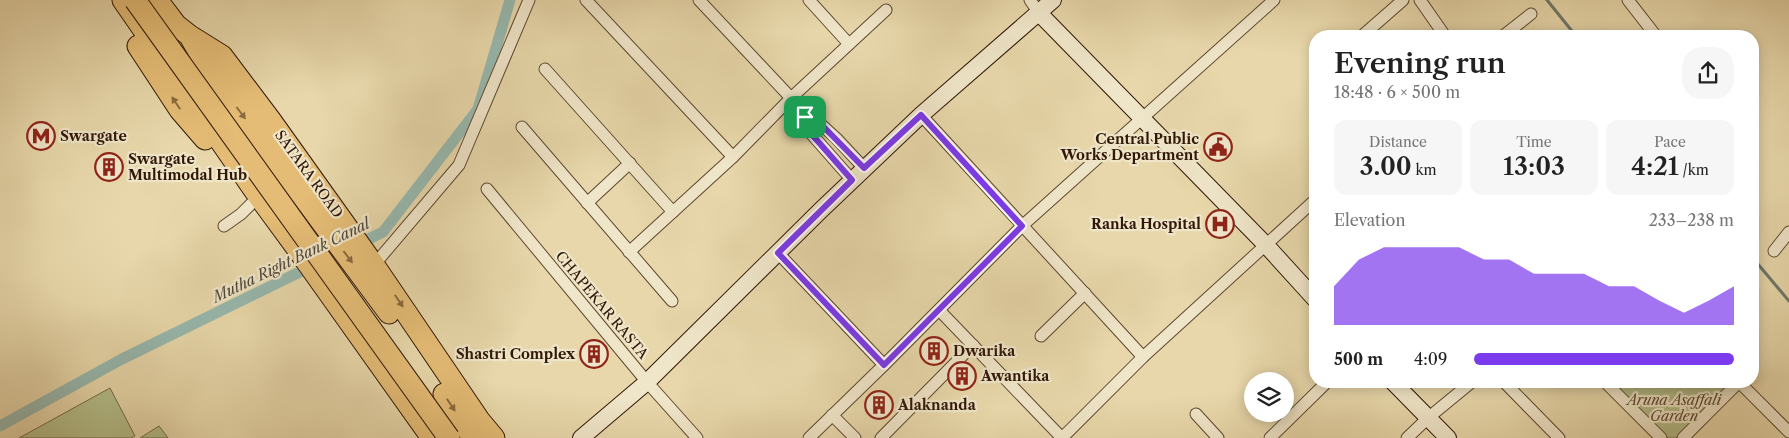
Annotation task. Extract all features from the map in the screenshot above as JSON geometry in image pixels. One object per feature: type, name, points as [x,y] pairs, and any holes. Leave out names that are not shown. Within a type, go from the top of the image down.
[{"type":"highway","points":[[118,0],[129,33],[180,110],[210,145],[257,194]]},
{"type":"highway","points":[[123,0],[257,194],[432,438]]},
{"type":"highway","points":[[135,0],[449,438]]},
{"type":"highway","name":"SATARA ROAD","points":[[157,0],[176,25],[222,56],[373,263],[479,420],[494,438]]},
{"type":"highway","points":[[190,36],[212,74],[379,298],[473,438]]},
{"type":"main road","points":[[581,438],[647,382],[864,168],[1034,6],[1053,0]]},
{"type":"main road","points":[[1034,6],[1265,244],[1309,292]]},
{"type":"main road","points":[[1399,388],[1448,438]]},
{"type":"street","points":[[373,263],[459,165],[529,0]]},
{"type":"street","points":[[586,0],[733,157]]},
{"type":"street","points":[[698,0],[791,98],[805,117],[807,129],[852,180]]},
{"type":"street","points":[[809,0],[850,44]]},
{"type":"street","points":[[809,438],[1022,226],[1274,0]]},
{"type":"street","points":[[1369,30],[1404,0]]},
{"type":"street","points":[[1420,0],[1441,30]]},
{"type":"street","points":[[1628,0],[1651,30]]},
{"type":"street","points":[[629,252],[733,157],[791,98],[886,10]]},
{"type":"street","points":[[1511,30],[1531,14]]},
{"type":"street","points":[[545,69],[673,212]]},
{"type":"street","points":[[921,115],[1143,357]]},
{"type":"street","points":[[805,117],[816,119],[864,168]]},
{"type":"street","points":[[522,127],[672,301]]},
{"type":"street","points":[[587,203],[630,163]]},
{"type":"street","points":[[224,226],[241,214],[257,194],[277,178]]},
{"type":"street","name":"CHAPEKAR RASTA","points":[[487,189],[647,382],[697,438]]},
{"type":"street","points":[[939,310],[1062,438],[1143,357],[1309,205]]},
{"type":"street","points":[[1774,250],[1789,232]]},
{"type":"street","points":[[778,253],[884,365]]},
{"type":"street","points":[[1041,336],[1085,293]]},
{"type":"street","points":[[881,438],[973,345]]},
{"type":"street","points":[[1270,438],[1321,388]]},
{"type":"street","points":[[1407,438],[1464,388]]},
{"type":"street","points":[[1510,388],[1559,438]]},
{"type":"street","points":[[1611,388],[1661,438]]},
{"type":"street","points":[[1683,438],[1732,388]]},
{"type":"street","points":[[1744,388],[1789,432]]},
{"type":"street","points":[[1196,414],[1218,438]]},
{"type":"street","points":[[832,415],[855,438]]},
{"type":"green space","points":[[110,388],[135,436],[131,438],[19,438]]},
{"type":"green space","name":"Aruna Asaffali Garden","points":[[1614,388],[1728,388],[1682,438],[1667,438]]},
{"type":"green space","points":[[159,426],[168,438],[140,438]]},
{"type":"waterway","name":"Mutha Right Bank Canal","points":[[356,245],[383,232],[478,109],[510,0]]},
{"type":"waterway","points":[[1547,0],[1571,30]]},
{"type":"waterway","name":"Mutha Right Bank Canal","points":[[0,426],[122,359],[314,265]]},
{"type":"waterway","points":[[1759,265],[1789,301]]},
{"type":"place","name":"Swargate","points":[[41,136]]},
{"type":"place","name":"Central Public Works Department","points":[[1218,147]]},
{"type":"place","name":"Swargate Multimodal Hub","points":[[109,167]]},
{"type":"place","name":"Ranka Hospital","points":[[1220,224]]},
{"type":"place","name":"Dwarika","points":[[934,351]]},
{"type":"place","name":"Shastri Complex","points":[[594,354]]},
{"type":"place","name":"Awantika","points":[[962,376]]},
{"type":"place","name":"Alaknanda","points":[[879,405]]},
{"type":"route","points":[[921,115],[1022,226],[884,365],[778,253],[852,180],[807,129],[805,117],[816,119],[864,168],[921,115]]}]
